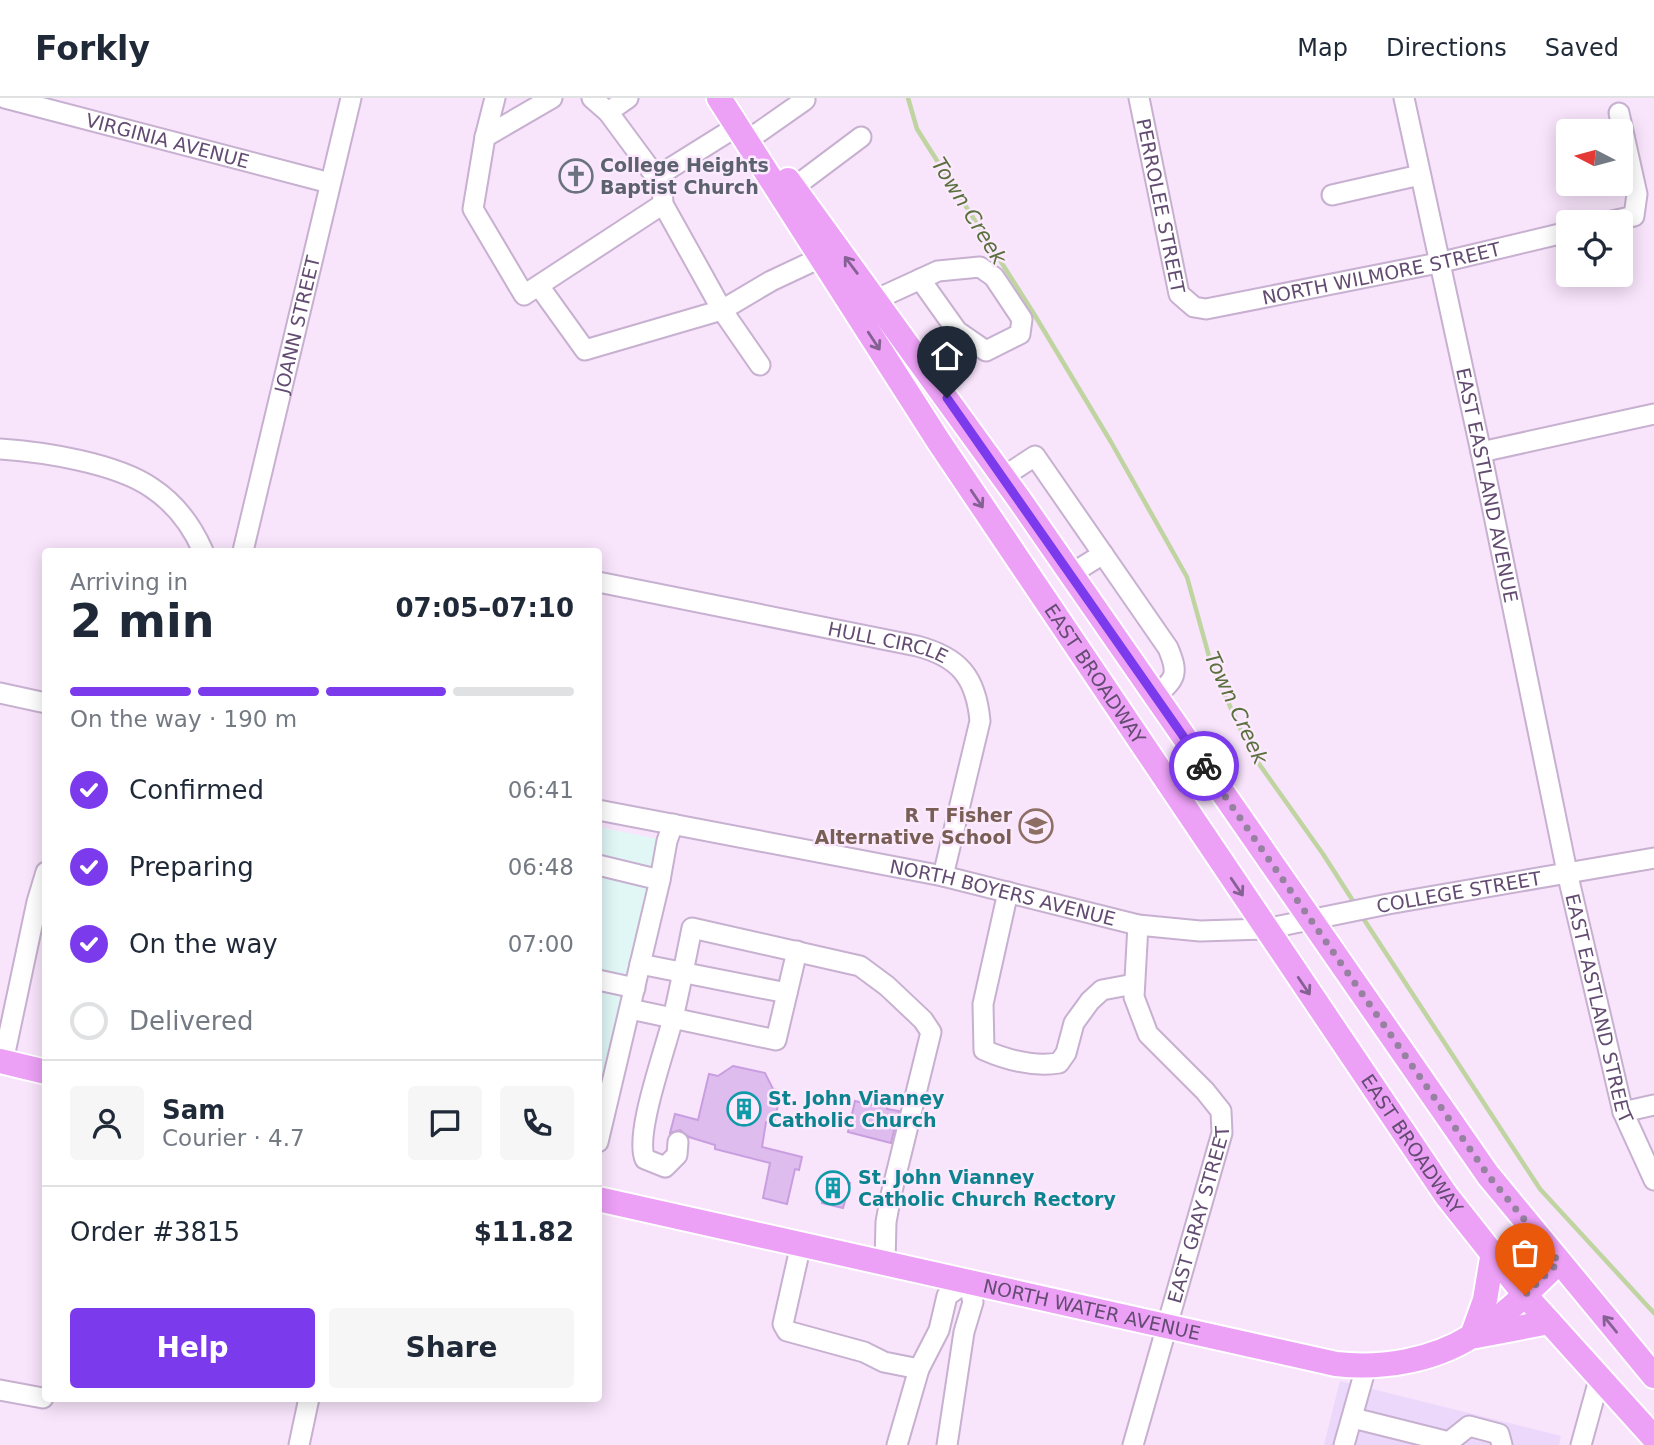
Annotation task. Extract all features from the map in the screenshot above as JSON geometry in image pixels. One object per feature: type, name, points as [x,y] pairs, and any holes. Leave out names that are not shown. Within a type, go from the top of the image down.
[{"type":"main road","name":"EAST BROADWAY","points":[[728,98],[820,258],[895,375],[1446,1195],[1525,1295],[1654,1438]]},
{"type":"main road","name":"EAST BROADWAY","points":[[746,127],[877,299],[1488,1175],[1654,1377]]},
{"type":"main road","points":[[1,1061],[42,1071]]},
{"type":"main road","name":"NORTH WATER AVENUE","points":[[602,1200],[1336,1364],[1366,1367],[1430,1355],[1472,1336],[1525,1295],[1559,1262]]},
{"type":"main road","points":[[1472,1336],[1485,1300],[1493,1252]]},
{"type":"main road","points":[[1472,1336],[1549,1322]]},
{"type":"street","name":"VIRGINIA AVENUE","points":[[5,98],[330,183]]},
{"type":"street","name":"JOANN STREET","points":[[244,548],[351,98]]},
{"type":"street","points":[[495,98],[485,137],[473,209],[524,295],[663,204]]},
{"type":"street","points":[[485,137],[552,98]]},
{"type":"street","points":[[592,98],[608,112],[662,185],[663,204],[722,310],[760,365]]},
{"type":"street","points":[[608,112],[628,98]]},
{"type":"street","points":[[656,177],[746,127],[805,100],[804,98]]},
{"type":"street","name":"PERROLEE STREET","points":[[1139,98],[1179,294],[1194,307]]},
{"type":"street","name":"EAST EASTLAND AVENUE","points":[[1404,98],[1481,452],[1567,872]]},
{"type":"street","points":[[1619,113],[1637,194],[1633,216]]},
{"type":"street","points":[[793,188],[861,137]]},
{"type":"street","points":[[1332,195],[1420,175]]},
{"type":"street","name":"NORTH WILMORE STREET","points":[[1194,307],[1206,309],[1438,263],[1556,235]]},
{"type":"street","points":[[539,286],[585,349],[722,310],[771,281],[820,258]]},
{"type":"street","points":[[877,299],[920,279],[938,271],[981,267],[994,277],[1022,319],[1020,334],[986,351],[957,331],[920,279]]},
{"type":"street","points":[[895,375],[957,331]]},
{"type":"street","points":[[1481,452],[1654,414]]},
{"type":"street","points":[[0,449],[38,452],[130,477],[152,488],[184,516],[202,548]]},
{"type":"street","points":[[1003,477],[1035,456],[1168,648],[1175,670],[1172,683],[1155,696]]},
{"type":"street","points":[[1071,574],[1103,554]]},
{"type":"street","name":"HULL CIRCLE","points":[[602,583],[918,646],[939,651],[957,662],[971,684],[978,703],[980,721],[943,876]]},
{"type":"street","points":[[0,694],[42,701]]},
{"type":"street","name":"NORTH BOYERS AVENUE","points":[[602,811],[943,876],[1138,925],[1200,931],[1265,929]]},
{"type":"street","points":[[602,1125],[673,824]]},
{"type":"street","name":"COLLEGE STREET","points":[[1265,929],[1388,904],[1654,858]]},
{"type":"street","points":[[602,866],[660,880]]},
{"type":"street","name":"EAST EASTLAND STREET","points":[[1567,872],[1623,1112],[1654,1180]]},
{"type":"street","points":[[1,1061],[42,885]]},
{"type":"street","points":[[1008,892],[983,1004],[984,1050],[1041,1066],[1059,1063],[1066,1053],[1074,1023],[1090,1001],[1102,990],[1135,984]]},
{"type":"street","name":"EAST GRAY STREET","points":[[1133,1445],[1222,1133],[1221,1111],[1205,1091],[1148,1034],[1134,997],[1138,925]]},
{"type":"street","points":[[678,1142],[677,1155],[665,1167],[645,1159],[642,1151],[643,1130],[673,1018],[692,928],[860,965],[887,986],[923,1020],[931,1032],[891,1195],[886,1222],[885,1263]]},
{"type":"street","points":[[630,1009],[776,1040],[797,951]]},
{"type":"street","points":[[640,964],[787,993]]},
{"type":"street","points":[[602,981],[635,988]]},
{"type":"street","points":[[1623,1112],[1654,1105]]},
{"type":"street","points":[[801,1244],[783,1324],[788,1331],[864,1352],[884,1363],[919,1369]]},
{"type":"street","points":[[897,1445],[919,1369],[939,1331],[947,1296],[968,1281],[973,1302],[964,1332],[947,1445]]},
{"type":"street","points":[[1345,1445],[1366,1367]]},
{"type":"street","points":[[1581,1445],[1600,1376]]},
{"type":"street","points":[[0,1390],[42,1398]]},
{"type":"street","points":[[299,1445],[308,1402]]},
{"type":"street","points":[[1353,1418],[1449,1443],[1469,1426],[1499,1434],[1502,1445]]},
{"type":"shaded area","points":[[602,828],[667,841],[602,1128]]},
{"type":"shaded area","points":[[1340,1381],[1561,1436],[1559,1445],[1324,1445]]},
{"type":"building","name":"St. John Vianney Catholic Church","points":[[733,1066],[765,1073],[773,1089],[781,1091],[774,1123],[766,1122],[762,1147],[802,1157],[799,1170],[795,1169],[787,1204],[763,1198],[770,1163],[715,1149],[715,1145],[689,1137],[680,1130],[670,1133],[675,1114],[698,1120],[709,1074],[718,1076]]},
{"type":"building","points":[[874,1097],[889,1101],[887,1109],[899,1111],[891,1143],[848,1132],[855,1101],[872,1105]]},
{"type":"building","name":"St. John Vianney Catholic Church Rectory","points":[[821,1177],[850,1183],[843,1208],[822,1203],[824,1195],[817,1194]]},
{"type":"waterway","name":"Town Creek","points":[[908,98],[917,129],[1034,314],[1111,442],[1187,577],[1212,667],[1252,754],[1355,904]]},
{"type":"waterway","name":"Town Creek","points":[[1361,915],[1540,1189],[1654,1313]]},
{"type":"way so far","points":[[1204,766],[1488,1175],[1559,1262],[1525,1295]]},
{"type":"place","name":"College Heights Baptist Church","points":[[576,176]]},
{"type":"place","name":"R T Fisher Alternative School","points":[[1036,826]]},
{"type":"place","name":"St. John Vianney Catholic Church","points":[[744,1109]]},
{"type":"place","name":"St. John Vianney Catholic Church Rectory","points":[[833,1188]]},
{"type":"route","points":[[947,398],[1204,766]]}]
